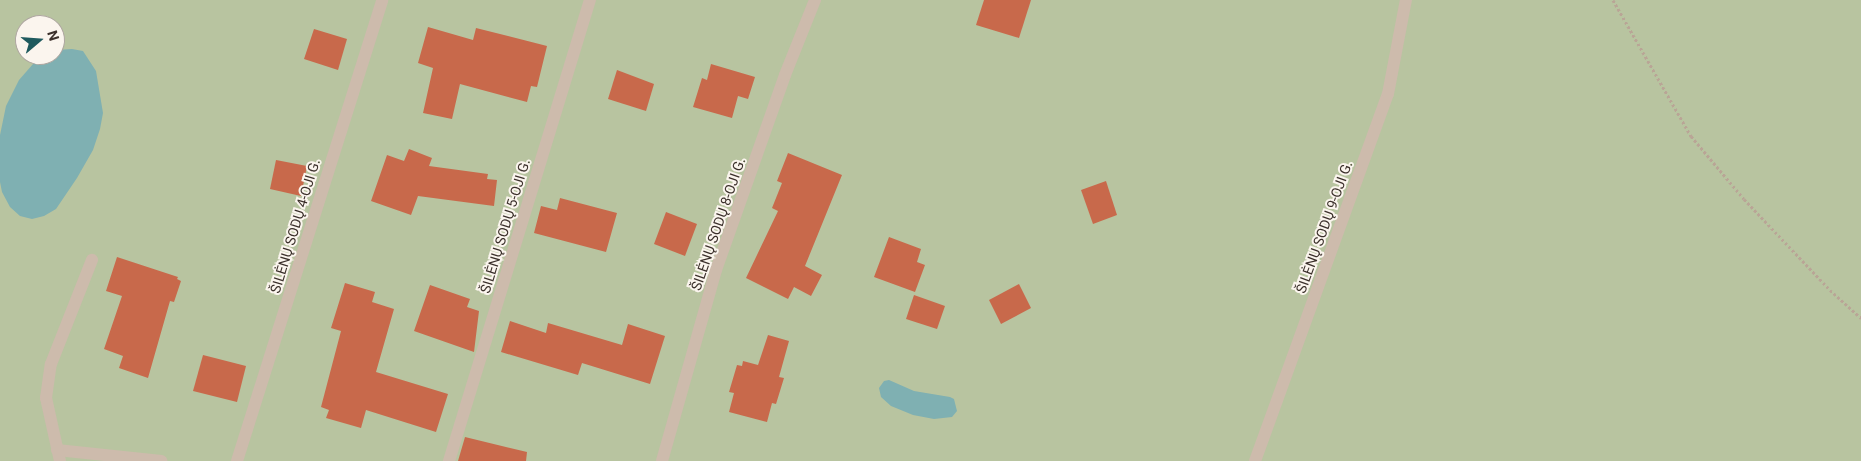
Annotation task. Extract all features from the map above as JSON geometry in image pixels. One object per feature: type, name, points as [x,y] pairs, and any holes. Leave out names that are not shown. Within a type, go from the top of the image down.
[{"type":"street","name":"ŠILĖNŲ SODŲ 4-OJI G.","points":[[237,461],[382,0]]},
{"type":"street","name":"ŠILĖNŲ SODŲ 5-OJI G.","points":[[449,461],[590,0]]},
{"type":"street","name":"ŠILĖNŲ SODŲ 8-OJI G.","points":[[662,461],[716,270],[785,75],[815,0]]},
{"type":"street","name":"ŠILĖNŲ SODŲ 9-OJI G.","points":[[1255,461],[1388,94],[1406,0]]},
{"type":"street","points":[[92,260],[51,364],[46,398],[58,455],[161,461]]},
{"type":"path","points":[[1613,0],[1691,136],[1744,199],[1830,290],[1861,318]]},
{"type":"green space","points":[[0,0],[1861,0],[1861,461],[0,461]]},
{"type":"water","points":[[65,49],[83,51],[96,71],[103,113],[100,129],[93,150],[56,209],[44,216],[32,219],[20,216],[10,207],[2,192],[0,182],[0,135],[6,106],[19,80],[32,65],[65,65]]},
{"type":"water","points":[[889,380],[914,391],[950,397],[954,399],[957,411],[952,417],[934,419],[913,415],[891,406],[881,397],[879,388],[884,381]]},
{"type":"building","points":[[984,0],[1031,0],[1019,38],[976,25]]},
{"type":"building","points":[[428,27],[473,40],[476,28],[547,46],[537,87],[531,86],[527,102],[460,84],[452,119],[423,113],[433,68],[418,63]]},
{"type":"building","points":[[314,29],[347,39],[338,70],[304,59]]},
{"type":"building","points":[[711,64],[755,77],[748,99],[738,96],[732,118],[693,107],[702,78],[707,80]]},
{"type":"building","points":[[617,70],[654,84],[646,111],[608,99]]},
{"type":"building","points":[[409,149],[432,158],[429,166],[488,174],[487,179],[497,180],[494,206],[418,196],[411,215],[371,201],[387,155],[404,161]]},
{"type":"building","points":[[788,153],[842,175],[805,266],[822,275],[811,296],[794,287],[788,299],[746,278],[778,211],[772,208],[782,183],[777,181]]},
{"type":"building","points":[[276,160],[307,166],[301,196],[270,189]]},
{"type":"building","points":[[1106,181],[1117,215],[1093,224],[1081,190]]},
{"type":"building","points":[[560,198],[617,213],[606,252],[534,233],[541,206],[557,210]]},
{"type":"building","points":[[666,212],[697,224],[685,256],[654,244]]},
{"type":"building","points":[[889,237],[921,249],[917,262],[925,265],[915,292],[874,277]]},
{"type":"building","points":[[117,257],[178,277],[177,279],[181,281],[174,302],[170,301],[148,378],[119,368],[123,356],[104,349],[122,296],[106,291]]},
{"type":"building","points":[[345,283],[375,292],[372,302],[394,309],[376,372],[448,394],[436,432],[366,410],[361,428],[326,418],[329,410],[321,407],[341,331],[331,328]]},
{"type":"building","points":[[1019,284],[1031,308],[1001,324],[989,300]]},
{"type":"building","points":[[430,285],[470,299],[467,307],[479,311],[474,352],[414,331]]},
{"type":"building","points":[[914,295],[945,306],[937,329],[906,319]]},
{"type":"building","points":[[510,321],[546,333],[548,323],[622,345],[628,324],[665,336],[650,384],[582,363],[578,375],[501,352]]},
{"type":"building","points":[[768,335],[789,341],[779,377],[784,378],[776,404],[772,403],[767,422],[729,412],[734,393],[729,392],[737,365],[742,366],[743,361],[758,365]]},
{"type":"building","points":[[203,355],[246,366],[237,402],[193,391]]},
{"type":"building","points":[[465,437],[527,452],[526,461],[458,461]]}]
